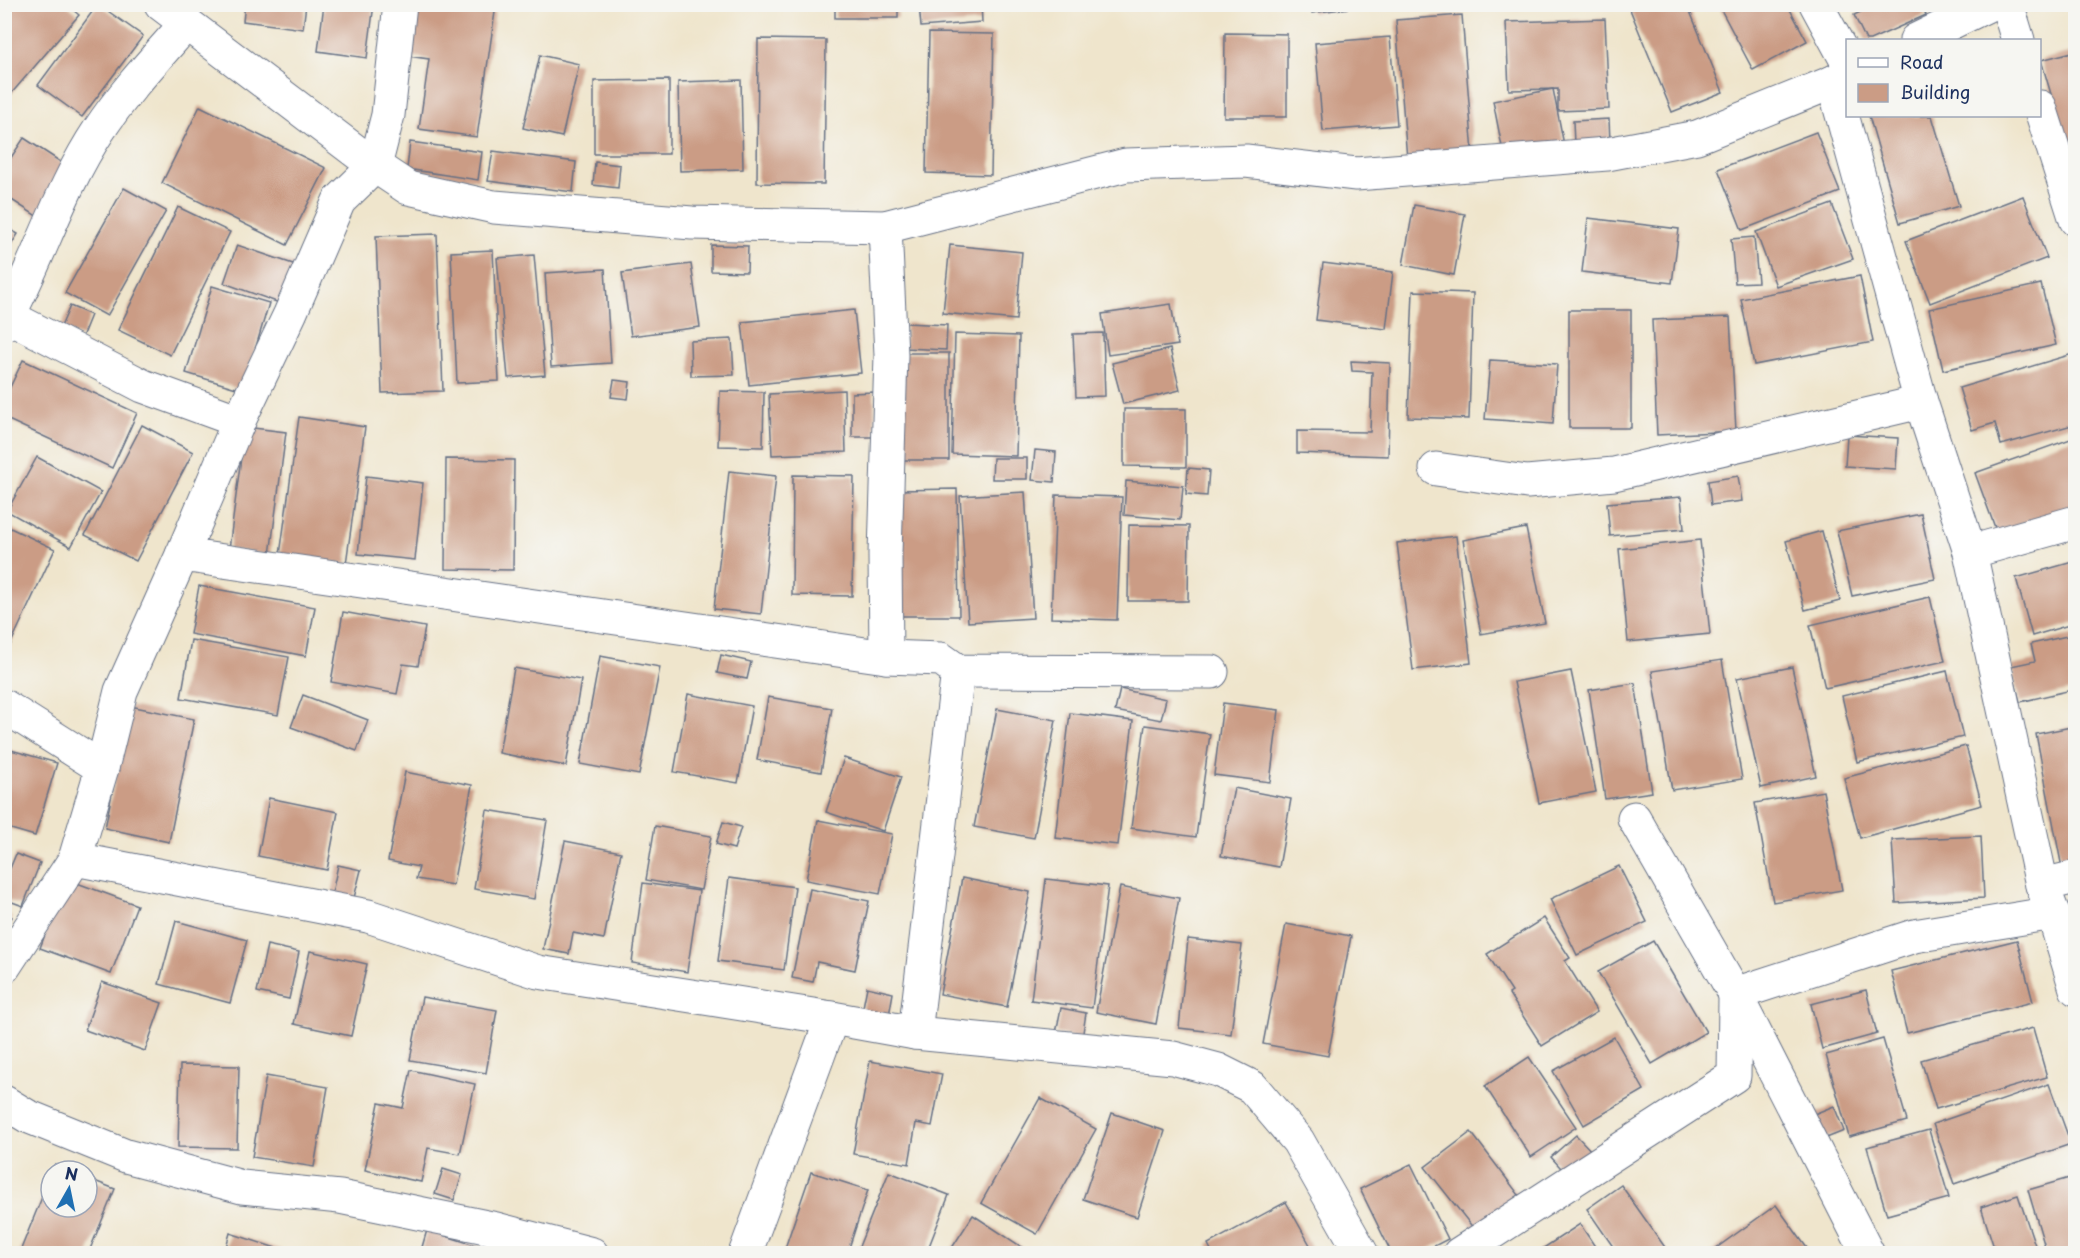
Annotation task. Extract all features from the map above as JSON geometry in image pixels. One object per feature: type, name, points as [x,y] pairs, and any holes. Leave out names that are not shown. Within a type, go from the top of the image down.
[{"type":"street","points":[[4,967],[75,859],[102,768],[121,691],[239,421],[290,314],[339,201],[375,166],[388,114],[399,4]]},
{"type":"street","points":[[239,421],[143,386],[6,318],[69,182],[98,130],[134,82],[174,14],[375,166],[408,188],[494,207],[692,223],[885,226],[1126,165],[1246,161],[1356,174],[1607,154],[1697,137],[1843,73],[1816,4]]},
{"type":"street","points":[[1918,39],[1990,4]]},
{"type":"street","points":[[2007,4],[2018,39]]},
{"type":"street","points":[[2041,110],[2076,220]]},
{"type":"street","points":[[1853,117],[1921,402],[1970,552],[2048,899],[2076,989]]},
{"type":"street","points":[[885,226],[891,355],[885,554],[886,657]]},
{"type":"street","points":[[1436,469],[1527,482],[1614,474],[1921,402]]},
{"type":"street","points":[[1970,552],[2076,522]]},
{"type":"street","points":[[182,555],[886,657],[941,658],[958,670],[1212,672]]},
{"type":"street","points":[[915,1033],[958,670]]},
{"type":"street","points":[[4,706],[102,768]]},
{"type":"street","points":[[1634,818],[1735,994],[1868,1254]]},
{"type":"street","points":[[75,859],[368,916],[538,972],[915,1033],[1173,1059],[1218,1070],[1252,1087],[1298,1141],[1362,1254]]},
{"type":"street","points":[[1735,994],[1914,936],[2048,899],[2076,878]]},
{"type":"street","points":[[1459,1254],[1734,1076],[1735,994]]},
{"type":"street","points":[[745,1254],[832,1018]]},
{"type":"street","points":[[4,1102],[27,1116],[126,1156],[211,1178],[243,1186],[340,1197],[496,1229],[592,1254]]},
{"type":"building","points":[[4,4],[66,4],[79,15],[4,102]]},
{"type":"building","points":[[98,4],[143,36],[82,117],[38,85]]},
{"type":"building","points":[[245,4],[306,4],[303,29],[243,21]]},
{"type":"building","points":[[324,4],[374,4],[367,58],[318,51]]},
{"type":"building","points":[[835,4],[898,4],[898,18],[835,18]]},
{"type":"building","points":[[919,4],[981,4],[982,22],[921,27]]},
{"type":"building","points":[[1311,4],[1364,4],[1364,6],[1312,13]]},
{"type":"building","points":[[1637,4],[1687,4],[1723,92],[1672,112],[1629,7]]},
{"type":"building","points":[[1718,4],[1787,4],[1807,41],[1753,70]]},
{"type":"building","points":[[1877,4],[1921,4],[1926,15],[1872,39],[1866,39],[1854,15]]},
{"type":"building","points":[[415,5],[496,5],[477,137],[419,129],[429,59],[408,56]]},
{"type":"building","points":[[1462,15],[1473,153],[1407,159],[1396,20]]},
{"type":"building","points":[[1605,19],[1609,109],[1558,111],[1558,89],[1509,90],[1506,22]]},
{"type":"building","points":[[929,33],[994,34],[991,175],[926,173]]},
{"type":"building","points":[[1225,33],[1287,34],[1287,117],[1224,117]]},
{"type":"building","points":[[1390,37],[1397,125],[1323,131],[1315,43]]},
{"type":"building","points":[[758,39],[826,40],[824,184],[757,183]]},
{"type":"building","points":[[2076,51],[2076,150],[2068,152],[2041,60]]},
{"type":"building","points":[[540,55],[579,64],[562,137],[523,128]]},
{"type":"building","points":[[669,80],[669,154],[594,154],[594,81]]},
{"type":"building","points":[[741,80],[743,169],[680,171],[678,82]]},
{"type":"building","points":[[1553,89],[1564,145],[1504,157],[1493,101]]},
{"type":"building","points":[[200,106],[326,168],[287,245],[162,183]]},
{"type":"building","points":[[1869,117],[1932,117],[1959,206],[1900,223]]},
{"type":"building","points":[[1609,119],[1610,142],[1574,144],[1573,121]]},
{"type":"building","points":[[1816,132],[1840,192],[1742,230],[1718,169]]},
{"type":"building","points":[[24,138],[70,168],[38,217],[4,195],[4,168]]},
{"type":"building","points":[[410,142],[482,152],[478,180],[407,169]]},
{"type":"building","points":[[493,151],[576,162],[573,192],[488,181]]},
{"type":"building","points":[[595,162],[620,165],[618,188],[593,185]]},
{"type":"building","points":[[124,188],[166,211],[107,316],[65,293]]},
{"type":"building","points":[[2023,196],[2047,258],[1930,303],[1906,241]]},
{"type":"building","points":[[1832,204],[1853,259],[1776,286],[1756,232]]},
{"type":"building","points":[[1414,205],[1465,214],[1454,275],[1403,265]]},
{"type":"building","points":[[178,207],[230,232],[170,355],[118,330]]},
{"type":"building","points":[[1588,218],[1679,229],[1672,283],[1582,272]]},
{"type":"building","points":[[4,226],[18,234],[4,256]]},
{"type":"building","points":[[437,234],[443,391],[382,393],[376,236]]},
{"type":"building","points":[[1754,237],[1758,282],[1735,283],[1731,239]]},
{"type":"building","points":[[237,245],[299,266],[285,305],[224,283]]},
{"type":"building","points":[[711,245],[748,246],[747,272],[711,271]]},
{"type":"building","points":[[950,245],[1022,252],[1016,320],[943,313]]},
{"type":"building","points":[[493,250],[499,381],[457,383],[451,252]]},
{"type":"building","points":[[534,255],[545,375],[508,378],[497,258]]},
{"type":"building","points":[[1323,263],[1393,272],[1386,329],[1316,320]]},
{"type":"building","points":[[691,264],[700,327],[631,336],[622,273]]},
{"type":"building","points":[[605,269],[611,363],[551,367],[545,273]]},
{"type":"building","points":[[1860,276],[1873,342],[1754,365],[1741,299]]},
{"type":"building","points":[[2041,284],[2056,345],[1943,370],[1929,309]]},
{"type":"building","points":[[212,286],[269,303],[243,390],[186,373]]},
{"type":"building","points":[[1413,291],[1473,293],[1469,419],[1408,417]]},
{"type":"building","points":[[1171,304],[1178,345],[1108,355],[1102,314]]},
{"type":"building","points":[[70,306],[91,315],[82,337],[60,329]]},
{"type":"building","points":[[854,310],[861,373],[749,385],[742,322]]},
{"type":"building","points":[[1569,310],[1631,310],[1631,428],[1569,428]]},
{"type":"building","points":[[1730,317],[1736,431],[1657,435],[1652,320]]},
{"type":"building","points":[[906,323],[947,325],[946,350],[905,348]]},
{"type":"building","points":[[1103,333],[1105,396],[1076,397],[1073,334]]},
{"type":"building","points":[[955,334],[1019,336],[1016,456],[952,454]]},
{"type":"building","points":[[732,339],[734,375],[691,376],[690,341]]},
{"type":"building","points":[[1170,349],[1180,390],[1123,404],[1112,363]]},
{"type":"building","points":[[900,353],[949,353],[949,460],[900,460]]},
{"type":"building","points":[[2076,353],[2076,424],[2001,445],[1995,423],[1972,430],[1959,388]]},
{"type":"building","points":[[23,360],[137,413],[112,468],[4,418],[4,400]]},
{"type":"building","points":[[1490,360],[1557,364],[1553,424],[1485,419]]},
{"type":"building","points":[[1351,361],[1390,363],[1388,456],[1297,453],[1297,431],[1370,432],[1372,372],[1352,371]]},
{"type":"building","points":[[614,380],[630,382],[628,399],[611,397]]},
{"type":"building","points":[[844,390],[846,452],[772,455],[769,394]]},
{"type":"building","points":[[720,391],[764,392],[763,447],[718,446]]},
{"type":"building","points":[[874,392],[875,437],[852,437],[852,393]]},
{"type":"building","points":[[1124,409],[1186,409],[1186,467],[1124,466]]},
{"type":"building","points":[[299,417],[365,427],[346,564],[280,555]]},
{"type":"building","points":[[142,425],[193,452],[136,561],[85,535]]},
{"type":"building","points":[[245,427],[286,432],[270,555],[229,549]]},
{"type":"building","points":[[1847,435],[1898,438],[1896,469],[1845,466]]},
{"type":"building","points":[[2076,437],[2076,505],[1997,533],[1975,473]]},
{"type":"building","points":[[1035,450],[1056,452],[1054,482],[1032,480]]},
{"type":"building","points":[[37,457],[101,492],[71,547],[7,511]]},
{"type":"building","points":[[993,458],[1027,458],[1027,479],[992,479]]},
{"type":"building","points":[[446,459],[514,460],[513,570],[445,569]]},
{"type":"building","points":[[1188,468],[1209,470],[1207,496],[1186,494]]},
{"type":"building","points":[[729,471],[776,476],[761,614],[714,609]]},
{"type":"building","points":[[793,475],[854,476],[852,596],[792,595]]},
{"type":"building","points":[[366,476],[423,483],[415,560],[358,554]]},
{"type":"building","points":[[1738,476],[1742,501],[1711,505],[1708,481]]},
{"type":"building","points":[[1126,481],[1183,486],[1180,520],[1124,515]]},
{"type":"building","points":[[957,489],[959,616],[900,616],[898,490]]},
{"type":"building","points":[[1025,492],[1033,618],[968,622],[960,496]]},
{"type":"building","points":[[1056,495],[1122,497],[1117,620],[1051,618]]},
{"type":"building","points":[[1681,497],[1684,529],[1610,536],[1607,503]]},
{"type":"building","points":[[1921,514],[1935,579],[1852,596],[1837,531]]},
{"type":"building","points":[[4,525],[55,549],[4,658]]},
{"type":"building","points":[[1129,525],[1189,526],[1188,601],[1128,601]]},
{"type":"building","points":[[1526,528],[1545,623],[1481,634],[1463,540]]},
{"type":"building","points":[[1822,531],[1840,601],[1805,610],[1786,541]]},
{"type":"building","points":[[1456,536],[1471,663],[1413,670],[1397,543]]},
{"type":"building","points":[[1700,540],[1710,634],[1628,642],[1619,549]]},
{"type":"building","points":[[2076,561],[2076,623],[2032,636],[2016,578]]},
{"type":"building","points":[[199,586],[315,607],[306,656],[190,634]]},
{"type":"building","points":[[1930,597],[1945,661],[1825,688],[1810,625]]},
{"type":"building","points":[[343,612],[425,627],[418,666],[403,664],[397,694],[331,682]]},
{"type":"building","points":[[2076,634],[2076,689],[2020,702],[2011,666],[2035,661],[2031,644]]},
{"type":"building","points":[[191,640],[289,657],[278,715],[181,698]]},
{"type":"building","points":[[721,655],[751,662],[747,679],[717,673]]},
{"type":"building","points":[[600,656],[660,667],[639,775],[580,764]]},
{"type":"building","points":[[1722,660],[1742,779],[1672,790],[1652,671]]},
{"type":"building","points":[[1792,667],[1816,776],[1761,788],[1737,678]]},
{"type":"building","points":[[514,668],[581,680],[566,766],[499,753]]},
{"type":"building","points":[[1571,671],[1596,792],[1539,803],[1514,682]]},
{"type":"building","points":[[1947,671],[1963,737],[1857,762],[1842,696]]},
{"type":"building","points":[[1635,683],[1652,792],[1605,799],[1589,690]]},
{"type":"building","points":[[1120,689],[1166,699],[1161,720],[1115,711]]},
{"type":"building","points":[[688,694],[752,706],[738,783],[674,772]]},
{"type":"building","points":[[303,695],[368,720],[357,751],[291,727]]},
{"type":"building","points":[[768,697],[832,708],[821,772],[757,760]]},
{"type":"building","points":[[1223,703],[1279,710],[1270,782],[1214,775]]},
{"type":"building","points":[[130,706],[194,719],[169,842],[105,828]]},
{"type":"building","points":[[997,709],[1056,720],[1034,838],[974,827]]},
{"type":"building","points":[[1070,713],[1133,721],[1118,845],[1055,838]]},
{"type":"building","points":[[1145,725],[1210,734],[1196,837],[1131,828]]},
{"type":"building","points":[[2076,726],[2076,866],[2062,868],[2036,734]]},
{"type":"building","points":[[1966,746],[1982,805],[1860,838],[1844,778]]},
{"type":"building","points":[[4,748],[57,763],[35,836],[4,827]]},
{"type":"building","points":[[844,758],[901,777],[883,831],[826,812]]},
{"type":"building","points":[[405,772],[472,785],[453,885],[416,879],[419,867],[388,861]]},
{"type":"building","points":[[1234,788],[1291,799],[1279,867],[1221,856]]},
{"type":"building","points":[[1823,791],[1842,890],[1773,902],[1755,803]]},
{"type":"building","points":[[269,798],[338,812],[327,870],[258,856]]},
{"type":"building","points":[[487,810],[547,820],[534,899],[474,889]]},
{"type":"building","points":[[818,820],[892,834],[880,894],[806,880]]},
{"type":"building","points":[[723,822],[741,827],[734,849],[716,844]]},
{"type":"building","points":[[655,826],[711,836],[701,890],[646,880]]},
{"type":"building","points":[[1981,836],[1984,898],[1896,903],[1892,840]]},
{"type":"building","points":[[565,841],[621,852],[604,939],[573,933],[569,954],[543,949]]},
{"type":"building","points":[[16,854],[40,863],[23,906],[4,899],[4,883]]},
{"type":"building","points":[[338,865],[361,870],[353,902],[331,898]]},
{"type":"building","points":[[1619,866],[1647,922],[1577,955],[1550,899]]},
{"type":"building","points":[[729,878],[795,887],[784,970],[718,961]]},
{"type":"building","points":[[962,878],[1030,892],[1007,1007],[940,994]]},
{"type":"building","points":[[66,879],[137,905],[111,974],[40,948]]},
{"type":"building","points":[[1046,879],[1108,886],[1092,1008],[1031,1000]]},
{"type":"building","points":[[643,883],[699,891],[687,972],[632,963]]},
{"type":"building","points":[[1120,887],[1179,898],[1156,1024],[1096,1012]]},
{"type":"building","points":[[810,889],[869,901],[855,970],[817,962],[813,982],[792,978]]},
{"type":"building","points":[[4,912],[12,917],[4,929]]},
{"type":"building","points":[[1544,918],[1570,958],[1565,961],[1597,1012],[1542,1046],[1509,994],[1512,992],[1487,954]]},
{"type":"building","points":[[176,921],[247,940],[230,1003],[159,984]]},
{"type":"building","points":[[1286,924],[1351,936],[1328,1056],[1263,1044]]},
{"type":"building","points":[[1188,939],[1242,945],[1231,1034],[1179,1028]]},
{"type":"building","points":[[2017,940],[2033,1002],[1907,1033],[1891,971]]},
{"type":"building","points":[[1653,941],[1706,1032],[1652,1064],[1598,972]]},
{"type":"building","points":[[267,945],[299,952],[289,999],[257,992]]},
{"type":"building","points":[[310,951],[367,964],[351,1036],[294,1024]]},
{"type":"building","points":[[102,982],[162,1003],[145,1051],[85,1030]]},
{"type":"building","points":[[867,987],[893,993],[887,1027],[860,1022]]},
{"type":"building","points":[[1866,990],[1877,1034],[1822,1049],[1811,1004]]},
{"type":"building","points":[[422,997],[497,1010],[486,1073],[410,1060]]},
{"type":"building","points":[[1061,1008],[1086,1013],[1082,1039],[1056,1033]]},
{"type":"building","points":[[2033,1028],[2047,1077],[1936,1109],[1921,1060]]},
{"type":"building","points":[[1614,1037],[1644,1090],[1584,1125],[1553,1071]]},
{"type":"building","points":[[1883,1039],[1907,1121],[1849,1137],[1826,1055]]},
{"type":"building","points":[[1529,1057],[1576,1127],[1531,1157],[1485,1086]]},
{"type":"building","points":[[870,1061],[942,1074],[932,1126],[916,1123],[909,1164],[853,1154]]},
{"type":"building","points":[[180,1065],[239,1066],[237,1148],[178,1147]]},
{"type":"building","points":[[411,1070],[475,1084],[460,1154],[428,1148],[421,1182],[365,1170],[379,1103],[403,1108]]},
{"type":"building","points":[[266,1076],[328,1087],[314,1167],[252,1157]]},
{"type":"building","points":[[2049,1084],[2071,1144],[1954,1184],[1933,1124]]},
{"type":"building","points":[[1040,1098],[1096,1129],[1037,1234],[981,1203]]},
{"type":"building","points":[[1834,1106],[1844,1131],[1824,1139],[1814,1114]]},
{"type":"building","points":[[1112,1113],[1165,1131],[1137,1217],[1083,1199]]},
{"type":"building","points":[[1929,1130],[1949,1198],[1887,1215],[1867,1147]]},
{"type":"building","points":[[1471,1132],[1519,1195],[1474,1229],[1425,1167]]},
{"type":"building","points":[[1576,1135],[1594,1154],[1569,1177],[1551,1157]]},
{"type":"building","points":[[1411,1164],[1448,1239],[1419,1254],[1392,1254],[1360,1189]]},
{"type":"building","points":[[443,1169],[462,1175],[454,1200],[435,1194]]},
{"type":"building","points":[[811,1172],[868,1190],[847,1254],[783,1254]]},
{"type":"building","points":[[889,1172],[949,1195],[926,1254],[856,1254]]},
{"type":"building","points":[[2076,1176],[2076,1248],[2058,1254],[2047,1254],[2028,1190]]},
{"type":"building","points":[[99,1183],[115,1189],[88,1254],[19,1254],[39,1205],[39,1219],[99,1219]]},
{"type":"building","points":[[1621,1185],[1668,1254],[1618,1254],[1587,1209]]},
{"type":"building","points":[[2018,1195],[2038,1254],[1996,1254],[1981,1207]]},
{"type":"building","points":[[1286,1202],[1315,1254],[1213,1254],[1208,1244]]},
{"type":"building","points":[[1776,1205],[1807,1248],[1798,1254],[1708,1254]]},
{"type":"building","points":[[973,1215],[1028,1251],[1027,1254],[948,1254]]},
{"type":"building","points":[[1580,1224],[1600,1254],[1541,1254],[1539,1251]]},
{"type":"building","points":[[427,1230],[500,1253],[500,1254],[420,1254]]},
{"type":"building","points":[[230,1233],[285,1251],[284,1254],[224,1254]]}]
